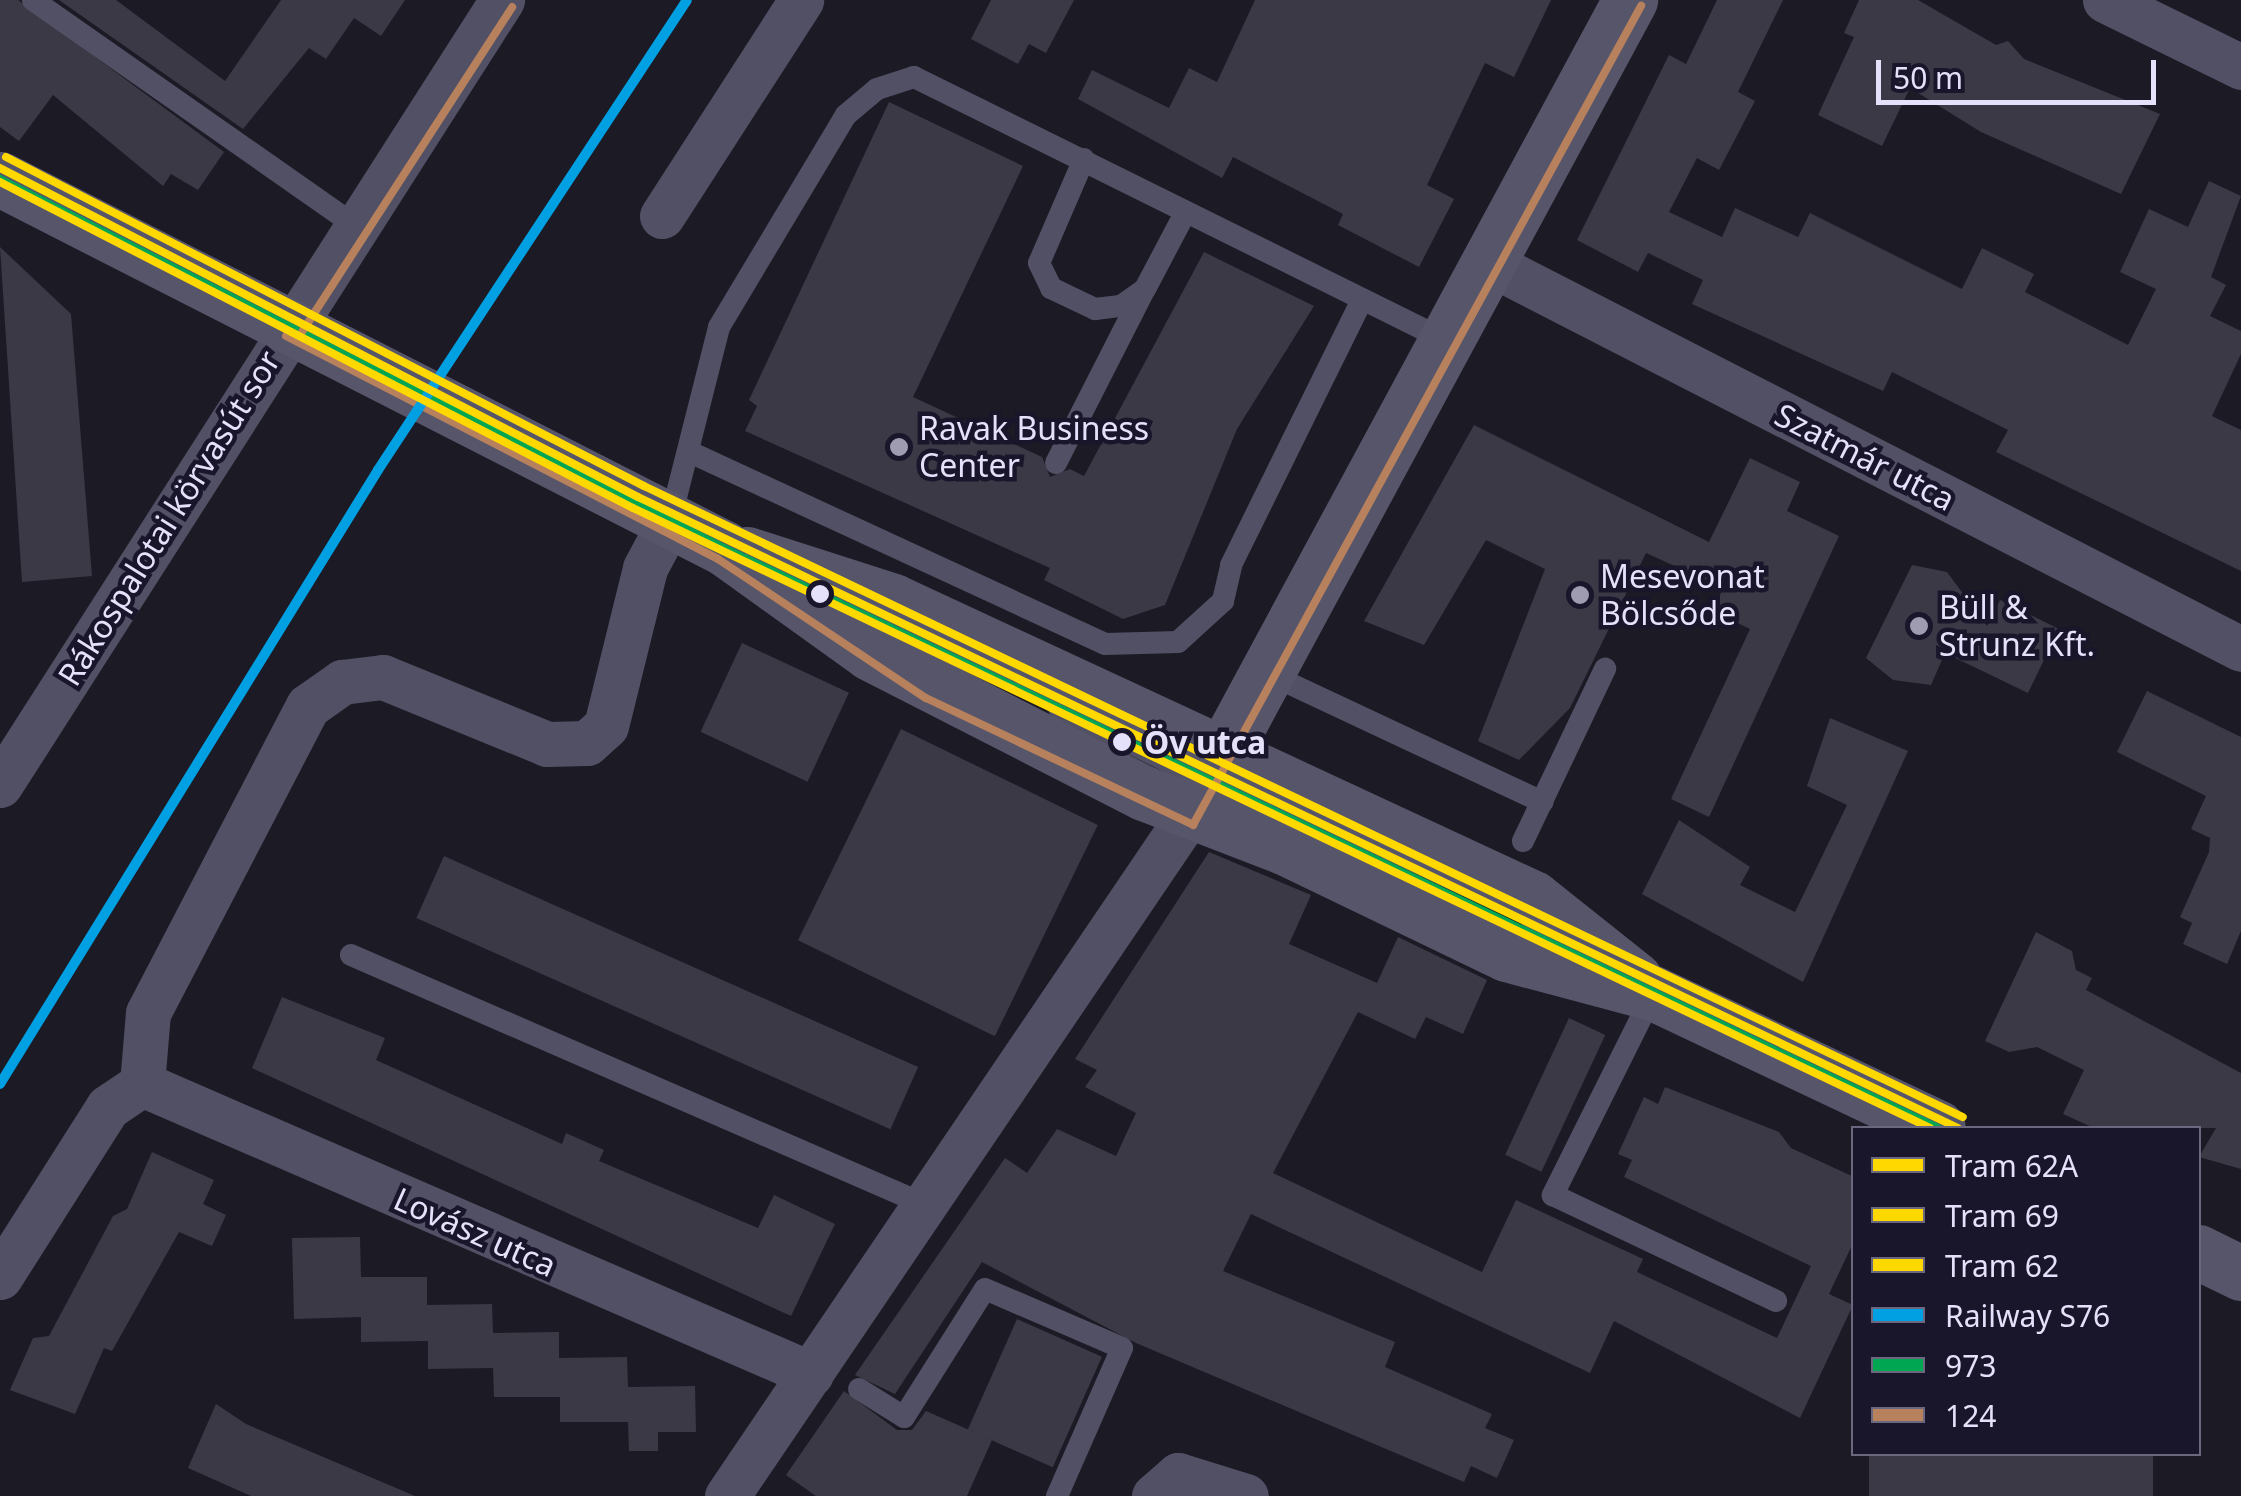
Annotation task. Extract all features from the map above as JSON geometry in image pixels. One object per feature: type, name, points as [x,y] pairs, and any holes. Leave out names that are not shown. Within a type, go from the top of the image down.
[{"type":"street","name":"Rákospalotai körvasút sor","points":[[0,785],[502,0]]},
{"type":"street","points":[[662,216],[801,0]]},
{"type":"street","points":[[728,1496],[921,1204],[1208,784],[1630,0]]},
{"type":"street","points":[[2105,0],[2241,66]]},
{"type":"street","points":[[0,180],[292,325],[724,548],[892,601],[1208,784],[1532,898],[1653,992],[1934,1126]]},
{"type":"street","name":"Szatmár utca","points":[[1489,263],[2241,649]]},
{"type":"street","points":[[0,1277],[108,1107],[142,1084],[138,1045],[148,1013],[308,706],[342,682],[383,677],[547,744],[587,743],[606,726],[645,568],[670,522]]},
{"type":"street","name":"Lovász utca","points":[[142,1084],[811,1374]]},
{"type":"street","points":[[2201,1253],[2241,1273]]},
{"type":"street","points":[[1154,1496],[1178,1474],[1246,1496]]},
{"type":"lane","points":[[33,0],[356,226]]},
{"type":"lane","points":[[670,522],[694,454],[704,363],[720,327],[846,115],[877,89],[914,77],[1447,341]]},
{"type":"lane","points":[[1084,158],[1039,263],[1051,288],[1095,309],[1145,289]]},
{"type":"lane","points":[[1056,463],[1185,213]]},
{"type":"lane","points":[[694,454],[1105,644],[1178,642],[1223,602],[1232,565],[1362,300]]},
{"type":"lane","points":[[1523,841],[1605,668]]},
{"type":"lane","points":[[1270,674],[1542,802]]},
{"type":"lane","points":[[351,954],[921,1204]]},
{"type":"lane","points":[[1653,992],[1554,1195],[1776,1301]]},
{"type":"lane","points":[[859,1389],[904,1417],[985,1289],[1122,1348],[1057,1496]]},
{"type":"building","points":[[0,0],[18,0],[224,152],[198,190],[171,174],[163,186],[53,95],[19,141],[0,127]]},
{"type":"building","points":[[59,0],[116,0],[225,81],[281,0],[405,0],[381,36],[354,18],[326,59],[309,48],[243,129]]},
{"type":"building","points":[[991,0],[1074,0],[1046,53],[1029,44],[1018,64],[971,39]]},
{"type":"building","points":[[1255,0],[1551,0],[1514,77],[1485,63],[1427,185],[1454,199],[1419,267],[1338,225],[1343,214],[1233,157],[1222,178],[1078,99],[1092,70],[1169,108],[1189,68],[1217,82]]},
{"type":"building","points":[[1717,0],[1783,0],[1738,92],[1755,101],[1719,170],[1697,158],[1669,212],[1722,237],[1735,208],[1798,237],[1810,213],[1962,289],[1982,248],[2034,274],[2025,292],[2128,345],[2156,289],[2120,272],[2149,209],[2188,227],[2209,181],[2241,196],[2211,277],[2226,285],[2210,316],[2241,331],[2241,354],[2212,416],[2241,430],[2241,571],[1996,452],[2008,430],[1892,372],[1883,391],[1692,304],[1703,280],[1648,253],[1638,272],[1577,240],[1669,55],[1686,64]]},
{"type":"building","points":[[1859,0],[1918,0],[1996,45],[2008,41],[2024,59],[2160,114],[2121,194],[1981,132],[1910,88],[1882,146],[1818,115],[1854,37],[1844,33]]},
{"type":"building","name":"Ravak Business Center","points":[[889,102],[1023,166],[913,397],[1042,457],[1050,477],[1070,469],[1084,476],[1204,252],[1314,306],[1237,429],[1165,605],[1123,619],[1044,580],[1050,568],[745,431],[757,406],[749,400]]},
{"type":"building","points":[[0,247],[71,314],[92,576],[22,582]]},
{"type":"building","name":"Mesevonat Bölcsőde","points":[[1474,425],[1709,542],[1750,458],[1800,482],[1787,511],[1839,536],[1709,817],[1671,799],[1750,629],[1713,611],[1723,588],[1646,553],[1570,708],[1519,760],[1478,741],[1545,569],[1486,540],[1424,645],[1364,621]]},
{"type":"building","points":[[1912,565],[1947,572],[1987,626],[2000,600],[2059,629],[2028,693],[1945,653],[1931,685],[1893,680],[1866,658]]},
{"type":"building","points":[[742,643],[849,693],[808,782],[701,732]]},
{"type":"building","points":[[2147,691],[2241,737],[2241,931],[2227,964],[2183,944],[2192,923],[2180,917],[2209,852],[2210,838],[2191,829],[2206,796],[2117,752]]},
{"type":"building","points":[[1830,718],[1908,751],[1803,982],[1642,894],[1679,820],[1750,867],[1740,885],[1795,912],[1847,805],[1807,786]]},
{"type":"building","points":[[901,729],[1098,825],[995,1036],[798,940]]},
{"type":"building","points":[[1209,852],[1311,895],[1289,944],[1377,983],[1398,937],[1487,980],[1463,1034],[1426,1017],[1415,1039],[1358,1012],[1273,1173],[1482,1272],[1516,1200],[1643,1259],[1637,1272],[1777,1338],[1811,1266],[1624,1177],[1632,1160],[1618,1154],[1644,1097],[1658,1104],[1665,1087],[1779,1132],[1791,1148],[1851,1176],[1851,1247],[1829,1294],[1851,1304],[1851,1309],[1800,1418],[1614,1321],[1590,1373],[1251,1214],[1223,1271],[1395,1342],[1385,1367],[1492,1414],[1485,1428],[1514,1440],[1497,1478],[1471,1466],[1464,1482],[1136,1343],[982,1262],[895,1394],[855,1375],[1005,1158],[1027,1173],[1057,1129],[1116,1156],[1136,1113],[1085,1087],[1097,1070],[1075,1059]]},
{"type":"building","points":[[444,856],[918,1067],[890,1129],[416,918]]},
{"type":"building","points":[[2036,932],[2072,951],[2076,970],[2092,978],[2086,990],[2241,1073],[2241,1169],[2201,1158],[2216,1128],[2090,1126],[2063,1114],[2084,1070],[2037,1047],[2009,1052],[1985,1041]]},
{"type":"building","points":[[282,997],[385,1038],[376,1060],[562,1144],[566,1133],[604,1150],[599,1161],[758,1228],[774,1195],[835,1224],[791,1316],[252,1068]]},
{"type":"building","points":[[1569,1018],[1605,1035],[1541,1172],[1505,1155]]},
{"type":"building","points":[[152,1152],[214,1180],[203,1204],[226,1215],[212,1246],[179,1232],[112,1351],[104,1348],[75,1414],[10,1390],[33,1338],[49,1336],[113,1216],[127,1209]]},
{"type":"building","points":[[360,1237],[361,1277],[427,1277],[427,1305],[492,1304],[493,1333],[559,1332],[559,1358],[627,1357],[628,1387],[695,1386],[696,1432],[658,1432],[658,1451],[629,1451],[628,1422],[560,1422],[560,1397],[494,1397],[493,1368],[428,1369],[428,1341],[361,1342],[361,1317],[294,1319],[292,1238]]},
{"type":"building","points":[[1017,1319],[1102,1357],[1053,1467],[968,1430]]},
{"type":"building","points":[[844,1391],[897,1430],[912,1430],[926,1411],[992,1440],[967,1496],[816,1496],[786,1475]]},
{"type":"building","points":[[216,1404],[246,1424],[415,1496],[251,1496],[188,1468]]},
{"type":"building","points":[[1869,1456],[2153,1456],[2153,1496],[1869,1496]]},
{"type":"tram line","name":"62","points":[[6,157],[644,486],[1963,1117]]},
{"type":"tram line","name":"62A","points":[[0,168],[638,497],[1954,1126]]},
{"type":"tram line","name":"69","points":[[0,182],[633,508],[1926,1126]]},
{"type":"rail line","name":"S76","points":[[0,1084],[378,470],[687,0]]},
{"type":"transit line","name":"124","points":[[286,336],[718,559],[926,698],[1193,825],[1641,6]]},
{"type":"transit line","name":"124","points":[[302,332],[512,7]]},
{"type":"transit line","name":"973","points":[[0,179],[724,548],[1934,1126]]},
{"type":"place","name":"Ravak Business Center","points":[[899,447]]},
{"type":"place","name":"Mesevonat Bölcsőde","points":[[1580,595]]},
{"type":"place","name":"Büll & Strunz Kft.","points":[[1919,626]]},
{"type":"place","name":"Öv utca","points":[[1122,742]]}]
